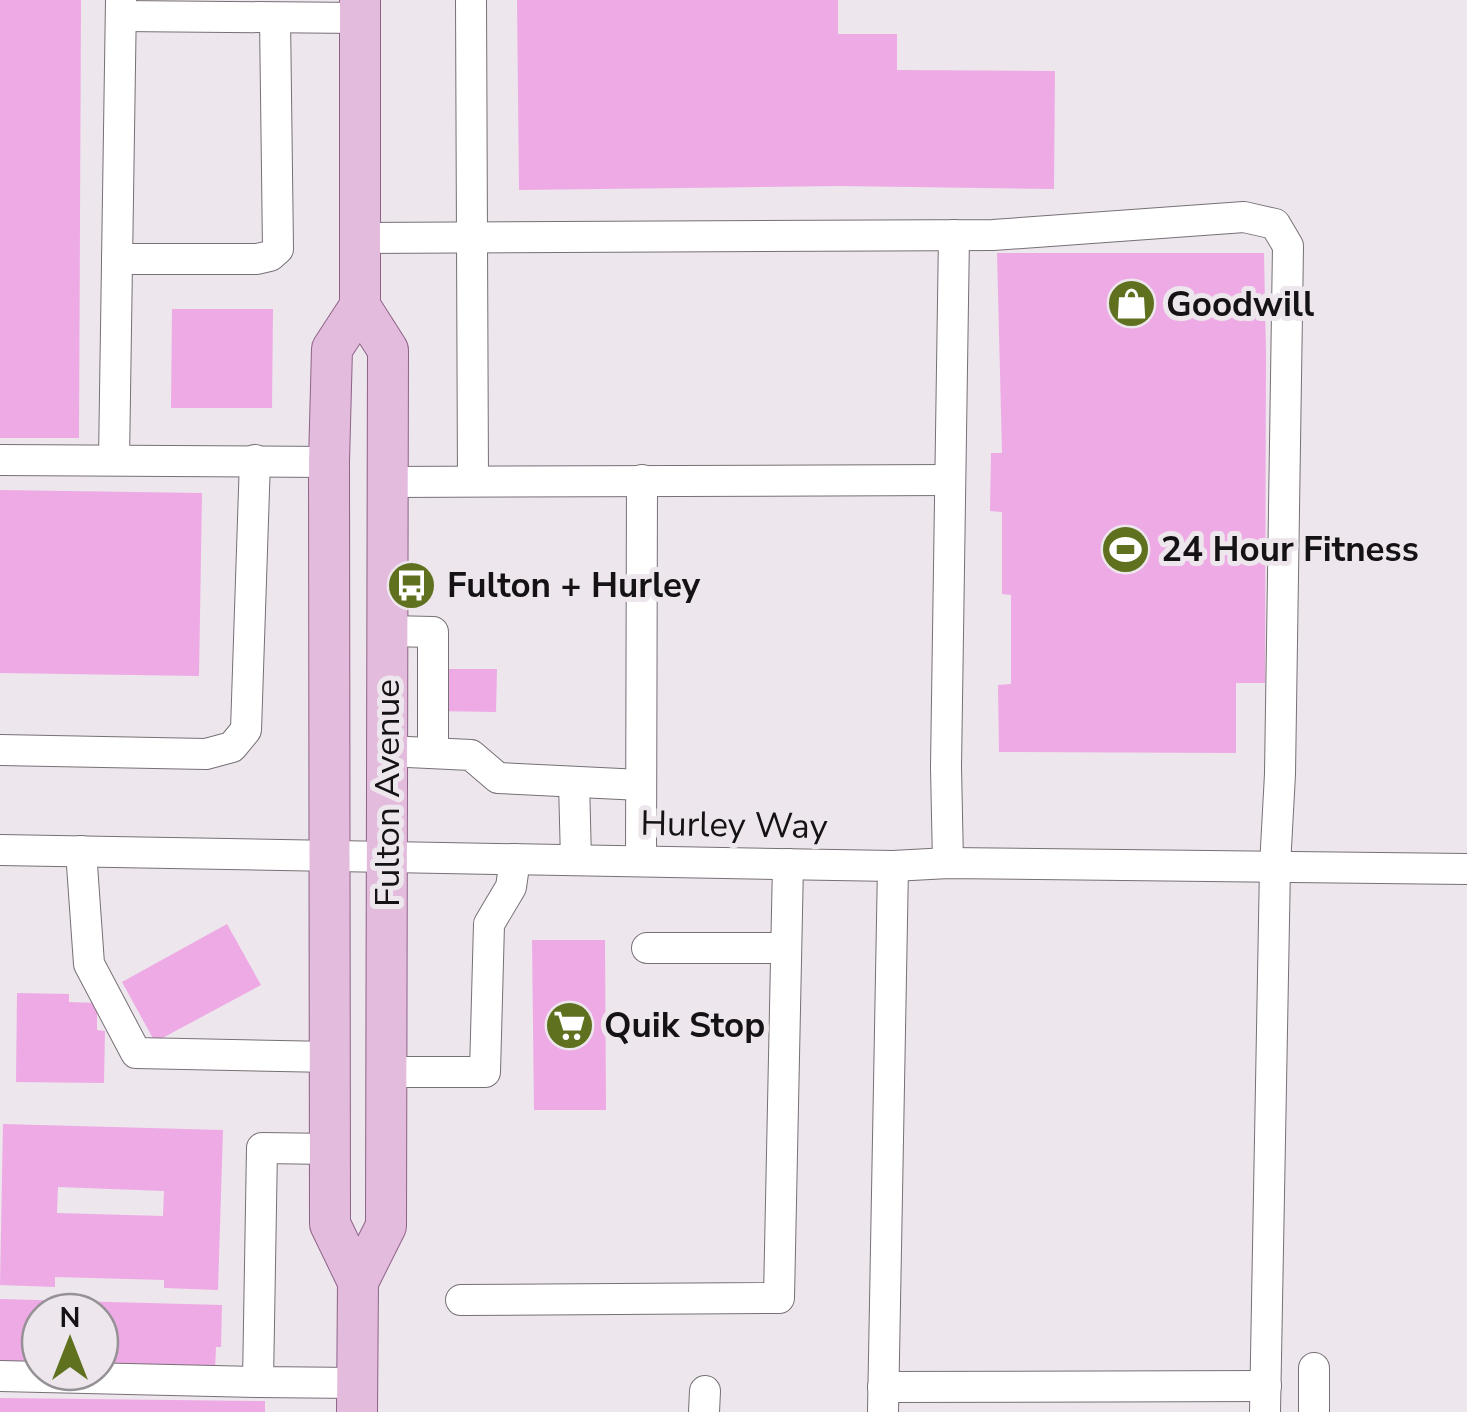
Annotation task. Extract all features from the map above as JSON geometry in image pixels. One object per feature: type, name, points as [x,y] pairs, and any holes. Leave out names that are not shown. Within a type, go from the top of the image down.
[{"type":"main road","points":[[360,9],[360,306]]},
{"type":"main road","name":"Fulton Avenue","points":[[357,1398],[358,1282],[386,1226],[387,1072],[388,350],[360,306],[332,349],[329,462],[330,1224],[358,1282]]},
{"type":"street","points":[[471,0],[473,480]]},
{"type":"street","points":[[114,460],[121,8],[275,18],[360,9]]},
{"type":"street","points":[[117,259],[257,259],[278,249],[275,18]]},
{"type":"street","points":[[360,238],[993,235],[1244,217],[1275,224],[1288,246],[1265,1399],[883,1400],[893,866]]},
{"type":"street","points":[[948,864],[954,235]]},
{"type":"street","points":[[0,460],[329,462]]},
{"type":"street","points":[[0,750],[206,754],[232,747],[246,730],[255,460]]},
{"type":"street","points":[[641,861],[642,480]]},
{"type":"street","points":[[388,482],[950,480]]},
{"type":"street","points":[[388,632],[433,632],[433,753]]},
{"type":"street","points":[[387,751],[471,755],[498,778],[642,785]]},
{"type":"street","points":[[574,782],[576,860]]},
{"type":"street","name":"Hurley Way","points":[[0,850],[893,866],[1467,869]]},
{"type":"street","points":[[81,852],[89,964],[136,1054],[331,1056]]},
{"type":"street","points":[[387,1072],[485,1072],[490,924],[511,887],[516,859]]},
{"type":"street","points":[[461,1300],[779,1298],[788,864]]},
{"type":"street","points":[[647,948],[786,948]]},
{"type":"street","points":[[258,1382],[262,1148],[331,1149]]},
{"type":"street","points":[[1314,1368],[1314,1412]]},
{"type":"street","points":[[0,1376],[258,1382],[357,1398]]},
{"type":"building","points":[[0,0],[81,0],[79,438],[0,438]]},
{"type":"building","points":[[517,0],[838,0],[838,34],[897,34],[897,70],[1055,71],[1054,189],[838,186],[519,190]]},
{"type":"building","points":[[997,253],[1264,253],[1265,683],[1236,683],[1236,753],[999,752],[998,685],[1011,684],[1011,595],[1002,594],[1002,512],[990,511],[991,453],[1002,453]]},
{"type":"building","points":[[172,309],[273,309],[272,408],[171,408]]},
{"type":"building","points":[[0,490],[202,493],[199,676],[0,673]]},
{"type":"building","points":[[434,669],[497,669],[496,712],[433,711]]},
{"type":"building","points":[[227,924],[261,985],[155,1042],[122,982]]},
{"type":"building","name":"Quik Stop","points":[[532,940],[605,940],[606,1110],[534,1110]]},
{"type":"building","points":[[17,993],[69,994],[69,1002],[97,1003],[97,1030],[105,1031],[104,1083],[16,1082]]},
{"type":"building","points":[[3,1124],[223,1130],[218,1290],[164,1288],[164,1280],[55,1277],[55,1287],[0,1285]],"holes":[[[58,1187],[164,1191],[163,1216],[57,1213]]]},
{"type":"building","points":[[0,1299],[20,1300],[20,1366],[0,1366]]},
{"type":"building","points":[[120,1302],[222,1305],[221,1347],[216,1347],[215,1372],[120,1370]]},
{"type":"building","points":[[0,1398],[265,1401],[265,1412],[0,1412]]},
{"type":"place","name":"Goodwill","points":[[1131,304]]},
{"type":"place","name":"24 Hour Fitness","points":[[1126,549]]},
{"type":"place","name":"Fulton + Hurley","points":[[412,585]]},
{"type":"place","name":"Quik Stop","points":[[569,1025]]}]
